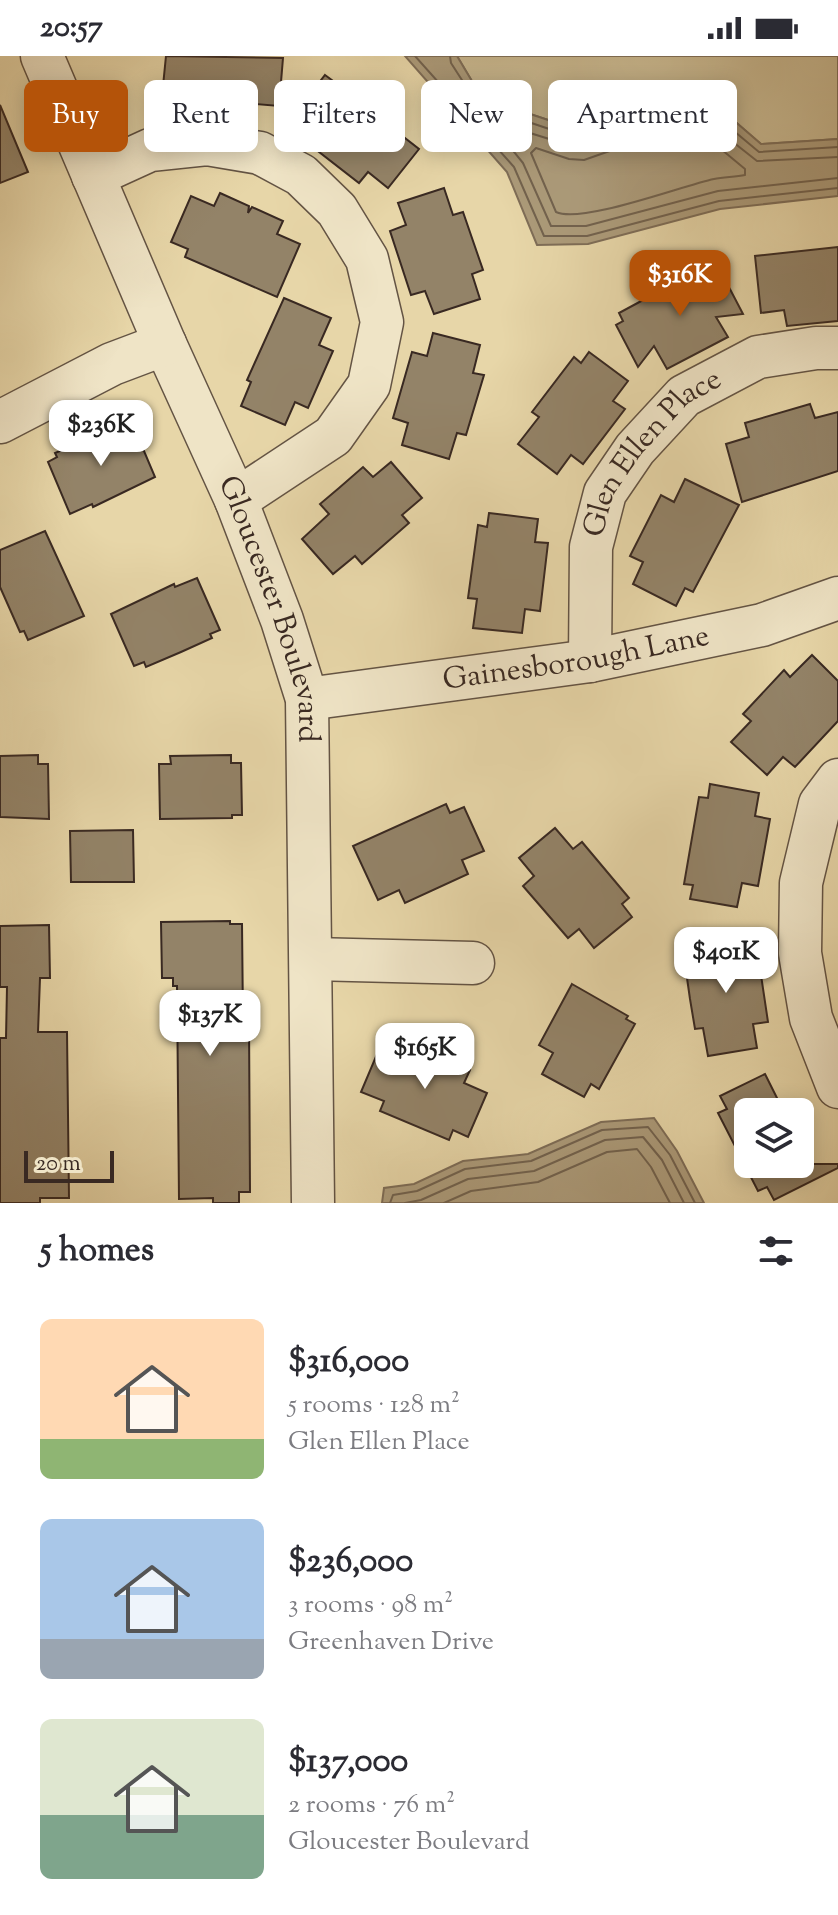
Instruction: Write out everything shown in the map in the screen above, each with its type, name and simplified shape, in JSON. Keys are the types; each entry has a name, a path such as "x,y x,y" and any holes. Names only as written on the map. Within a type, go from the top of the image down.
{"street":[{"name":"Gloucester Boulevard","path":"42,56 165,344 236,500 282,620 307,699 313,1203"},
{"path":"93,176 150,150 207,144 260,153 301,175 337,210 367,259 382,322 369,385 333,436 236,500"},
{"path":"0,422 112,364 165,344"},
{"name":"Glen Ellen Place","path":"590,661 591,547 605,493 635,449 684,396 758,357 816,348 838,348"},
{"name":"Gainesborough Lane","path":"307,699 590,661 762,625 838,598"},
{"path":"838,780 820,804 801,883 800,953 811,1018 838,1087"},
{"path":"312,959 473,963"}],"shaded area":[{"path":"457,56 838,56 838,139 761,144 737,123 737,80 548,80 548,120 532,115 532,80 471,80"}],"water":[{"path":"405,56 457,56 471,80 426,80"},
{"path":"532,115 548,120 548,152 737,152 737,123 761,144 838,139 838,196 720,209 588,244 537,245 507,172 489,152 532,152"},
{"path":"654,1118 677,1151 704,1203 382,1203 384,1188 414,1184 463,1161 528,1154 601,1122"}],"building":[{"path":"166,56 283,58 281,80 274,80 274,106 258,104 258,80 164,80"},
{"path":"0,105 28,172 0,183"},
{"path":"405,138 419,149 388,188 368,172 359,183 319,152 405,152"},
{"path":"444,188 453,215 463,212 483,270 472,274 480,299 434,314 425,291 411,295 390,231 406,225 398,203"},
{"path":"220,193 249,206 248,213 252,207 283,221 277,234 300,244 277,297 185,257 188,249 171,242 191,196 214,206"},
{"path":"838,247 838,321 787,326 784,310 761,313 755,256"},
{"path":"708,265 712,274 720,270 743,314 716,317 728,337 667,369 654,346 638,367 616,325 623,321 619,313"},
{"path":"284,298 331,318 319,345 333,351 308,408 295,402 285,425 241,406 251,382 247,380"},
{"path":"433,333 480,345 473,373 484,375 466,435 457,433 449,459 402,445 408,423 393,418 412,352 427,356"},
{"path":"589,352 628,381 613,401 625,409 583,464 571,455 557,474 518,444 539,417 532,412 574,357 581,363"},
{"path":"810,404 815,418 838,412 838,471 742,502 726,444 749,437 745,423"},
{"path":"121,425 122,429 133,425 155,477 93,507 92,504 70,514 48,462 57,457 55,453"},
{"path":"391,462 422,498 402,515 409,523 362,564 355,556 333,574 302,539 329,514 320,504 363,467 373,477"},
{"path":"685,479 739,505 693,592 685,588 676,606 633,584 643,562 630,556 661,495 674,502"},
{"path":"489,513 538,519 535,542 548,543 540,611 525,609 522,633 473,628 477,599 468,598 478,525 487,527"},
{"path":"45,531 84,616 28,640 24,631 20,632 0,587 0,550"},
{"path":"197,578 220,630 210,634 212,638 146,667 144,662 134,666 111,614 174,584 175,587"},
{"path":"812,655 838,681 838,721 795,767 783,757 767,775 731,742 751,721 743,714 784,670 790,677"},
{"path":"38,755 38,764 48,764 49,819 0,817 0,756"},
{"path":"231,755 231,763 241,763 242,815 232,815 232,818 160,819 159,764 171,764 170,756"},
{"path":"710,784 759,793 755,816 770,819 758,886 742,883 737,907 690,899 693,885 684,884 699,797 708,798"},
{"path":"446,804 450,813 464,807 484,851 462,860 468,874 405,903 399,890 378,900 353,846"},
{"path":"555,828 573,849 582,842 629,898 622,904 632,917 594,948 579,929 568,938 523,886 534,876 519,858"},
{"path":"133,830 134,882 71,882 70,831"},
{"path":"230,921 230,924 242,924 243,1020 249,1020 250,1192 239,1192 239,1203 213,1203 213,1198 179,1199 177,986 173,986 173,978 162,978 161,922"},
{"path":"49,925 50,978 40,978 38,1032 67,1032 69,1198 40,1198 40,1203 0,1203 0,1038 6,1038 7,987 0,987 0,926"},
{"path":"738,934 742,957 758,955 768,1022 753,1024 757,1048 708,1056 703,1028 695,1029 690,999 686,971 696,969 691,941"},
{"path":"572,984 628,1016 626,1019 635,1024 599,1089 591,1084 584,1097 542,1074 553,1053 539,1045"},
{"path":"406,1043 470,1070 464,1083 487,1093 468,1137 453,1130 449,1140 380,1111 384,1101 361,1092 380,1047 401,1056"},
{"path":"765,1074 777,1098 734,1098 734,1144 718,1113 727,1109 720,1096"},
{"path":"814,1164 838,1164 838,1168 774,1200 767,1187 758,1191 751,1178 814,1178"}]}
